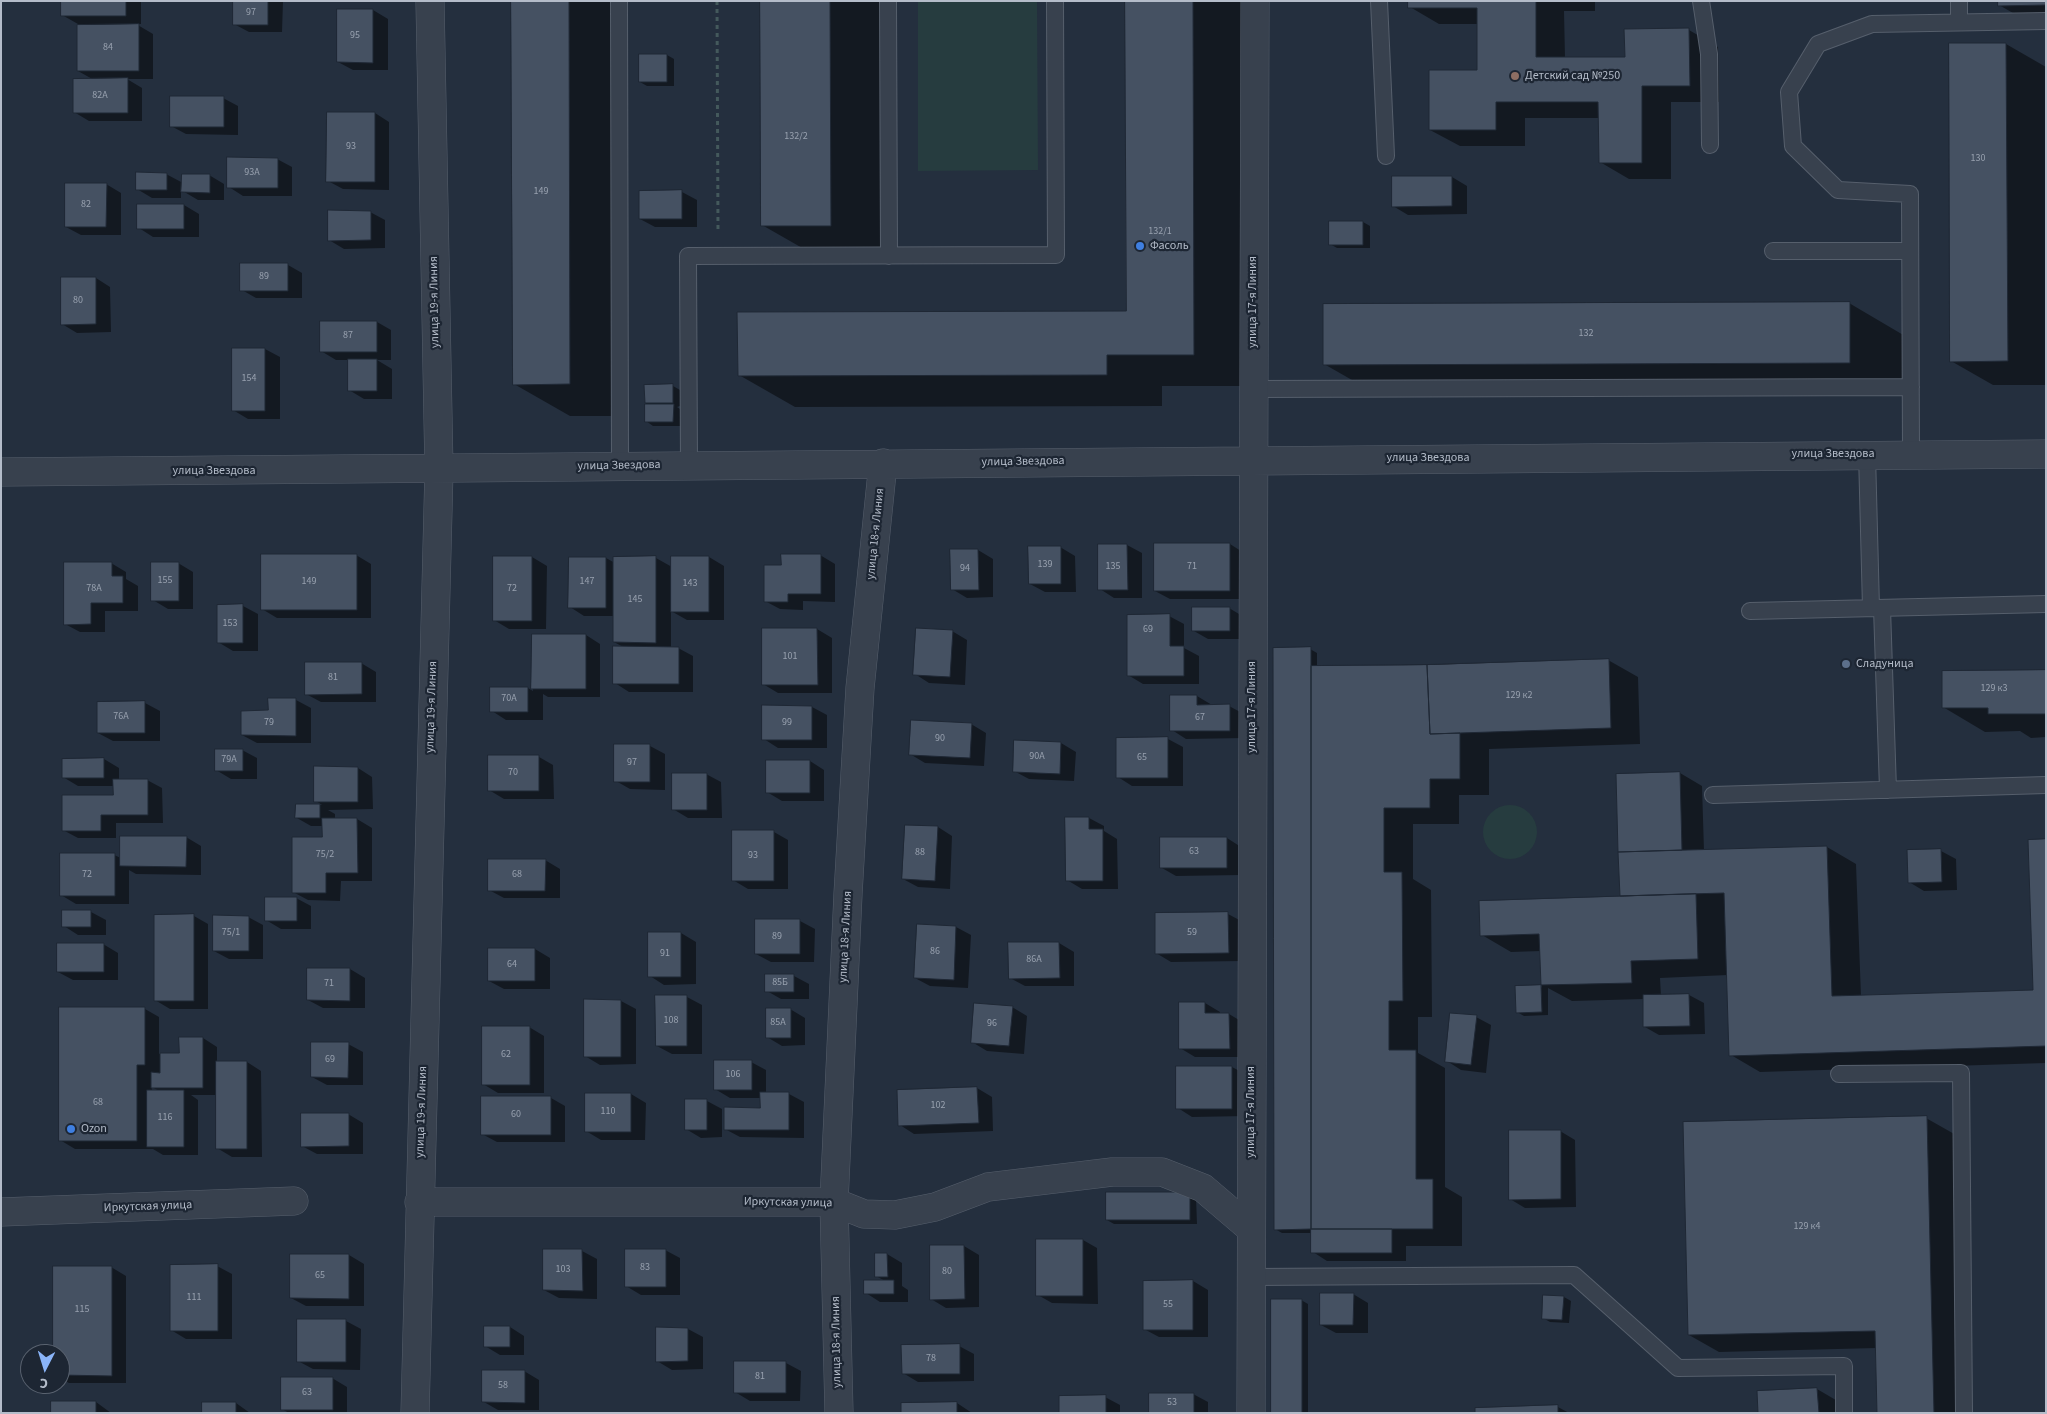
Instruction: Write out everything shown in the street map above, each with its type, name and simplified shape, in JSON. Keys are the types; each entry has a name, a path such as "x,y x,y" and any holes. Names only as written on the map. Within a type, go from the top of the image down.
{"street":[{"name":"улица 19-я Линия","path":"415,1413 439,470 430,1"},
{"name":"улица 17-я Линия","path":"1251,1413 1255,1"},
{"name":"улица Звездова","path":"1,472 439,470 689,465 1253,459 2046,454"},
{"name":"улица 18-я Линия","path":"839,1413 834,1202 848,894 860,688 884,463"},
{"name":"Иркутская улица","path":"419,1202 834,1202 864,1214 895,1215 935,1207 988,1186 1112,1172 1162,1172 1203,1188 1251,1229"},
{"name":"Иркутская улица","path":"1,1212 294,1201"}],"lane":[{"path":"618,1 620,466"},
{"path":"888,1 889,256"},
{"path":"689,465 688,256 1056,255 1055,1"},
{"path":"1379,1 1386,156"},
{"path":"1701,1 1709,54 1710,145"},
{"path":"1959,1 1959,21"},
{"path":"1911,454 1910,194 1838,190 1793,146 1789,92 1818,44 1872,24 2046,21"},
{"path":"1774,251 1910,250"},
{"path":"1253,389 1911,387"},
{"path":"1867,454 1888,790"},
{"path":"1750,611 2046,604"},
{"path":"1713,795 2046,785"},
{"path":"1839,1074 1961,1073 1964,1413"},
{"path":"1251,1277 1574,1275 1678,1368 1844,1366 1844,1413"}],"path":[{"path":"717,1 718,256"}],"green space":[{"path":"918,1 1037,1 1038,170 918,171"},
{"path":"1505,805 1515,805 1525,809 1533,817 1537,832 1533,847 1525,855 1515,859 1505,859 1495,855 1487,847 1483,837 1483,827 1487,817 1495,809"}],"building":[{"path":"61,1 126,1 126,16 61,16"},
{"path":"233,1 268,1 268,25 233,25"},
{"path":"511,1 569,1 570,384 513,385"},
{"path":"760,1 830,1 831,226 761,226"},
{"path":"1125,1 1193,1 1194,355 1107,355 1107,375 738,376 737,312 1126,311"},
{"path":"1408,1 1536,1 1536,57 1625,57 1624,29 1689,28 1690,86 1642,86 1642,163 1599,163 1598,102 1496,102 1496,130 1429,130 1429,70 1477,70 1477,8 1408,8"},
{"path":"1998,1 2046,1 2046,5 1998,6"},
{"path":"337,9 373,9 373,63 337,62"},
{"path":"139,24 139,71 77,71 77,25"},
{"path":"1949,43 2006,43 2008,361 1950,362"},
{"path":"639,54 667,54 667,82 639,82"},
{"path":"128,78 128,113 73,113 73,79"},
{"path":"170,96 224,96 224,127 170,127"},
{"path":"327,112 375,112 375,182 326,182"},
{"path":"227,157 278,158 278,188 227,188"},
{"path":"136,172 167,173 167,190 136,190"},
{"path":"182,174 210,174 210,193 181,192"},
{"path":"1392,176 1452,176 1452,206 1392,207"},
{"path":"65,183 107,183 106,227 65,227"},
{"path":"682,190 682,219 639,219 639,191"},
{"path":"137,204 184,204 184,229 137,229"},
{"path":"328,210 371,211 371,240 328,241"},
{"path":"1329,221 1363,221 1363,245 1329,245"},
{"path":"240,263 288,263 288,291 240,291"},
{"path":"61,277 96,277 96,324 61,325"},
{"path":"1850,302 1850,363 1323,365 1323,304"},
{"path":"320,321 377,321 377,352 320,352"},
{"path":"232,348 265,348 265,411 232,411"},
{"path":"348,359 377,359 377,391 348,391"},
{"path":"673,384 673,403 645,403 644,385"},
{"path":"645,404 674,404 673,422 645,422"},
{"path":"1154,543 1230,543 1230,591 1154,591"},
{"path":"1098,544 1127,544 1128,590 1098,590"},
{"path":"1028,546 1061,546 1061,584 1029,584"},
{"path":"950,549 978,549 979,590 951,590"},
{"path":"261,554 357,554 357,610 261,610"},
{"path":"781,554 821,554 821,594 788,594 788,602 764,602 764,565 781,565"},
{"path":"493,556 532,556 532,621 493,621"},
{"path":"656,556 656,643 613,642 613,557"},
{"path":"671,556 709,556 709,612 671,612"},
{"path":"569,557 606,557 606,608 568,608"},
{"path":"64,562 112,562 112,576 123,576 123,603 91,603 91,624 64,625"},
{"path":"151,562 179,562 179,601 151,601"},
{"path":"243,604 243,643 217,643 217,605"},
{"path":"1192,607 1230,607 1230,631 1192,631"},
{"path":"1170,614 1170,646 1184,646 1184,676 1127,676 1127,615"},
{"path":"762,628 817,628 818,685 762,685"},
{"path":"916,628 953,630 950,677 913,675"},
{"path":"532,634 586,634 586,689 531,689"},
{"path":"613,646 679,647 679,684 613,684"},
{"path":"1311,647 1311,1229 1274,1230 1273,648"},
{"path":"1609,659 1611,728 1430,734 1427,665"},
{"path":"305,662 362,662 362,694 305,695"},
{"path":"1427,665 1430,734 1460,733 1460,779 1430,779 1430,808 1384,808 1384,872 1402,872 1403,1001 1389,1001 1389,1050 1416,1050 1416,1179 1433,1179 1433,1229 1311,1229 1311,666"},
{"path":"2046,670 2046,714 1988,714 1988,708 1942,708 1942,671"},
{"path":"490,687 528,687 528,712 490,712"},
{"path":"1170,695 1197,695 1197,705 1230,704 1230,731 1170,731"},
{"path":"268,698 296,698 296,736 241,735 241,711 268,710"},
{"path":"145,701 145,733 97,733 97,702"},
{"path":"762,705 812,706 812,740 762,740"},
{"path":"911,720 972,723 970,758 909,755"},
{"path":"1168,737 1168,778 1116,778 1116,738"},
{"path":"1014,740 1061,742 1060,774 1013,772"},
{"path":"614,744 650,744 650,782 614,782"},
{"path":"215,749 243,749 243,771 215,771"},
{"path":"488,755 539,755 539,791 488,791"},
{"path":"104,758 104,778 62,778 62,759"},
{"path":"766,760 810,760 810,793 766,793"},
{"path":"314,766 358,767 358,802 314,802"},
{"path":"1680,772 1682,850 1618,852 1616,774"},
{"path":"672,773 707,773 707,810 672,810"},
{"path":"113,779 148,779 148,815 101,815 101,831 62,831 62,795 113,795"},
{"path":"296,804 320,804 320,818 295,818"},
{"path":"1065,817 1089,817 1089,829 1103,829 1103,881 1066,881"},
{"path":"322,818 357,818 358,873 326,873 326,893 292,893 292,837 322,837"},
{"path":"905,825 938,826 935,881 902,879"},
{"path":"732,830 774,830 774,881 732,881"},
{"path":"120,836 187,836 186,867 120,866"},
{"path":"1160,837 1227,837 1227,868 1160,868"},
{"path":"2046,839 2046,1046 1729,1056 1724,893 1620,896 1618,852 1827,846 1832,996 2033,990 2028,840"},
{"path":"1941,849 1942,882 1908,883 1907,850"},
{"path":"60,853 115,853 115,896 60,896"},
{"path":"488,859 546,859 545,891 488,891"},
{"path":"1696,894 1698,959 1631,961 1632,983 1541,985 1539,934 1480,936 1479,901"},
{"path":"265,897 297,897 297,921 265,921"},
{"path":"62,910 91,910 91,927 62,927"},
{"path":"1228,912 1229,953 1155,954 1155,913"},
{"path":"194,914 194,1001 154,1001 154,915"},
{"path":"213,915 249,916 249,951 213,951"},
{"path":"755,919 800,919 800,954 755,954"},
{"path":"917,924 956,926 954,980 914,978"},
{"path":"648,932 681,932 681,977 648,977"},
{"path":"1008,942 1059,942 1060,978 1009,979"},
{"path":"57,943 104,943 104,972 57,972"},
{"path":"488,948 535,948 535,981 488,981"},
{"path":"307,968 350,968 350,1001 307,1000"},
{"path":"765,974 794,974 794,992 765,992"},
{"path":"1541,985 1542,1012 1516,1013 1515,986"},
{"path":"1689,994 1690,1026 1643,1027 1643,995"},
{"path":"655,995 687,995 687,1046 656,1046"},
{"path":"584,999 621,1000 621,1057 584,1057"},
{"path":"1179,1002 1205,1002 1205,1013 1229,1013 1230,1049 1179,1049"},
{"path":"974,1003 1013,1006 1009,1046 971,1043"},
{"path":"59,1007 145,1007 145,1065 137,1065 137,1141 59,1141"},
{"path":"766,1008 791,1008 791,1038 766,1038"},
{"path":"1450,1013 1477,1015 1471,1065 1445,1062"},
{"path":"482,1026 530,1026 530,1085 482,1085"},
{"path":"179,1037 203,1037 203,1088 151,1088 151,1072 160,1073 160,1053 179,1053"},
{"path":"311,1042 349,1042 348,1078 311,1077"},
{"path":"714,1060 752,1060 752,1090 714,1090"},
{"path":"216,1061 247,1061 247,1149 216,1149"},
{"path":"1176,1066 1232,1066 1232,1109 1176,1109"},
{"path":"977,1087 979,1123 898,1126 897,1090"},
{"path":"147,1090 184,1090 184,1147 147,1147"},
{"path":"760,1092 789,1092 789,1130 724,1130 724,1107 760,1108"},
{"path":"585,1093 631,1093 631,1132 585,1132"},
{"path":"481,1096 551,1096 551,1135 481,1135"},
{"path":"685,1099 707,1099 707,1130 685,1130"},
{"path":"301,1113 349,1113 349,1146 301,1147"},
{"path":"1927,1116 1934,1413 1877,1413 1875,1331 1688,1335 1683,1122"},
{"path":"1509,1130 1561,1130 1561,1199 1509,1200"},
{"path":"1106,1192 1190,1192 1190,1220 1106,1220"},
{"path":"1311,1229 1392,1229 1392,1253 1311,1253"},
{"path":"1036,1239 1083,1239 1083,1296 1036,1296"},
{"path":"930,1245 964,1245 965,1299 930,1300"},
{"path":"543,1249 582,1249 583,1291 543,1290"},
{"path":"625,1249 666,1249 666,1287 625,1287"},
{"path":"875,1253 887,1253 888,1277 875,1277"},
{"path":"290,1254 349,1254 349,1299 290,1298"},
{"path":"218,1264 218,1331 170,1331 170,1265"},
{"path":"53,1266 112,1266 112,1376 70,1375 70,1344 53,1344"},
{"path":"864,1280 894,1280 894,1294 864,1294"},
{"path":"1193,1280 1193,1330 1143,1330 1143,1281"},
{"path":"1320,1293 1354,1293 1353,1325 1320,1325"},
{"path":"1543,1295 1564,1296 1562,1320 1542,1319"},
{"path":"1271,1299 1302,1299 1302,1413 1271,1413"},
{"path":"297,1319 346,1319 346,1362 297,1362"},
{"path":"484,1326 510,1326 510,1347 484,1347"},
{"path":"656,1327 688,1328 688,1361 656,1362"},
{"path":"960,1344 960,1374 902,1374 901,1345"},
{"path":"734,1361 786,1361 786,1393 734,1393"},
{"path":"482,1370 525,1370 525,1403 482,1402"},
{"path":"281,1377 333,1377 333,1410 281,1410"},
{"path":"1817,1388 1819,1413 1758,1413 1757,1391"},
{"path":"1149,1393 1194,1393 1194,1413 1149,1413"},
{"path":"1106,1395 1106,1413 1059,1413 1059,1396"},
{"path":"51,1401 96,1401 96,1413 51,1413"},
{"path":"202,1402 236,1402 236,1413 202,1413"},
{"path":"957,1402 957,1413 901,1413 901,1403"},
{"path":"1558,1405 1558,1413 1475,1413 1475,1408"}],"place":[{"name":"Детский сад №250","path":"1515,76"},
{"name":"Фасоль","path":"1140,246"},
{"name":"Сладуница","path":"1846,664"},
{"name":"Ozon","path":"71,1129"}]}
